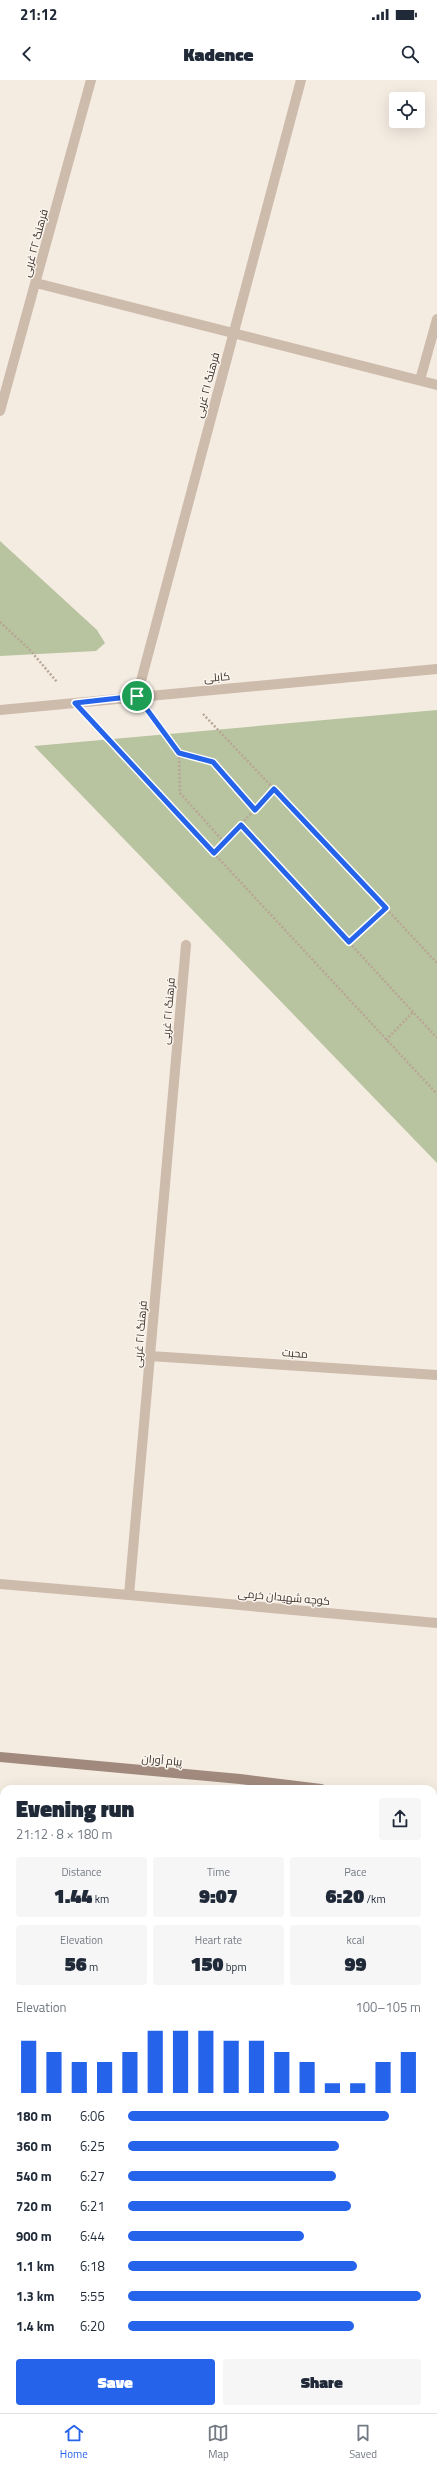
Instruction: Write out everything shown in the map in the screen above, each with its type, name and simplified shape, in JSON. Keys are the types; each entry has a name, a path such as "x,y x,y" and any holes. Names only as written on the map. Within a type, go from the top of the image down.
{"main road":[{"name":"پیام آوران","path":"0,1757 240,1779 289,1785"}],"street":[{"name":"فرهنگ ۲۲ غربی","path":"0,412 91,80"},
{"name":"فرهنگ ۲۱ غربی","path":"137,696 301,80"},
{"path":"36,283 437,385"},
{"path":"420,380 437,319"},
{"name":"کابلی","path":"0,710 437,669"},
{"name":"فرهنگ ۲۱ غربی","path":"129,1595 186,945"},
{"name":"محبت","path":"150,1356 437,1375"},
{"path":"0,1584 129,1595"},
{"name":"کوچه شهیدان خرمی","path":"129,1595 437,1623"}],"path":[{"path":"0,622 30,650 75,703 437,1094"},
{"path":"185,692 220,733 437,963"},
{"path":"137,696 179,753 180,793 224,842"},
{"path":"179,753 213,762 255,810"},
{"path":"214,853 274,789"},
{"path":"241,825 437,1038"},
{"path":"349,942 386,908"},
{"path":"386,1040 414,1012"}],"green space":[{"path":"0,541 97,630 105,643 96,651 0,656"},
{"path":"437,710 437,1163 34,746"}],"route":[{"path":"137,696 179,753 213,762 255,810 274,789 386,908 349,942 241,825 214,853 75,703 137,696"}]}
